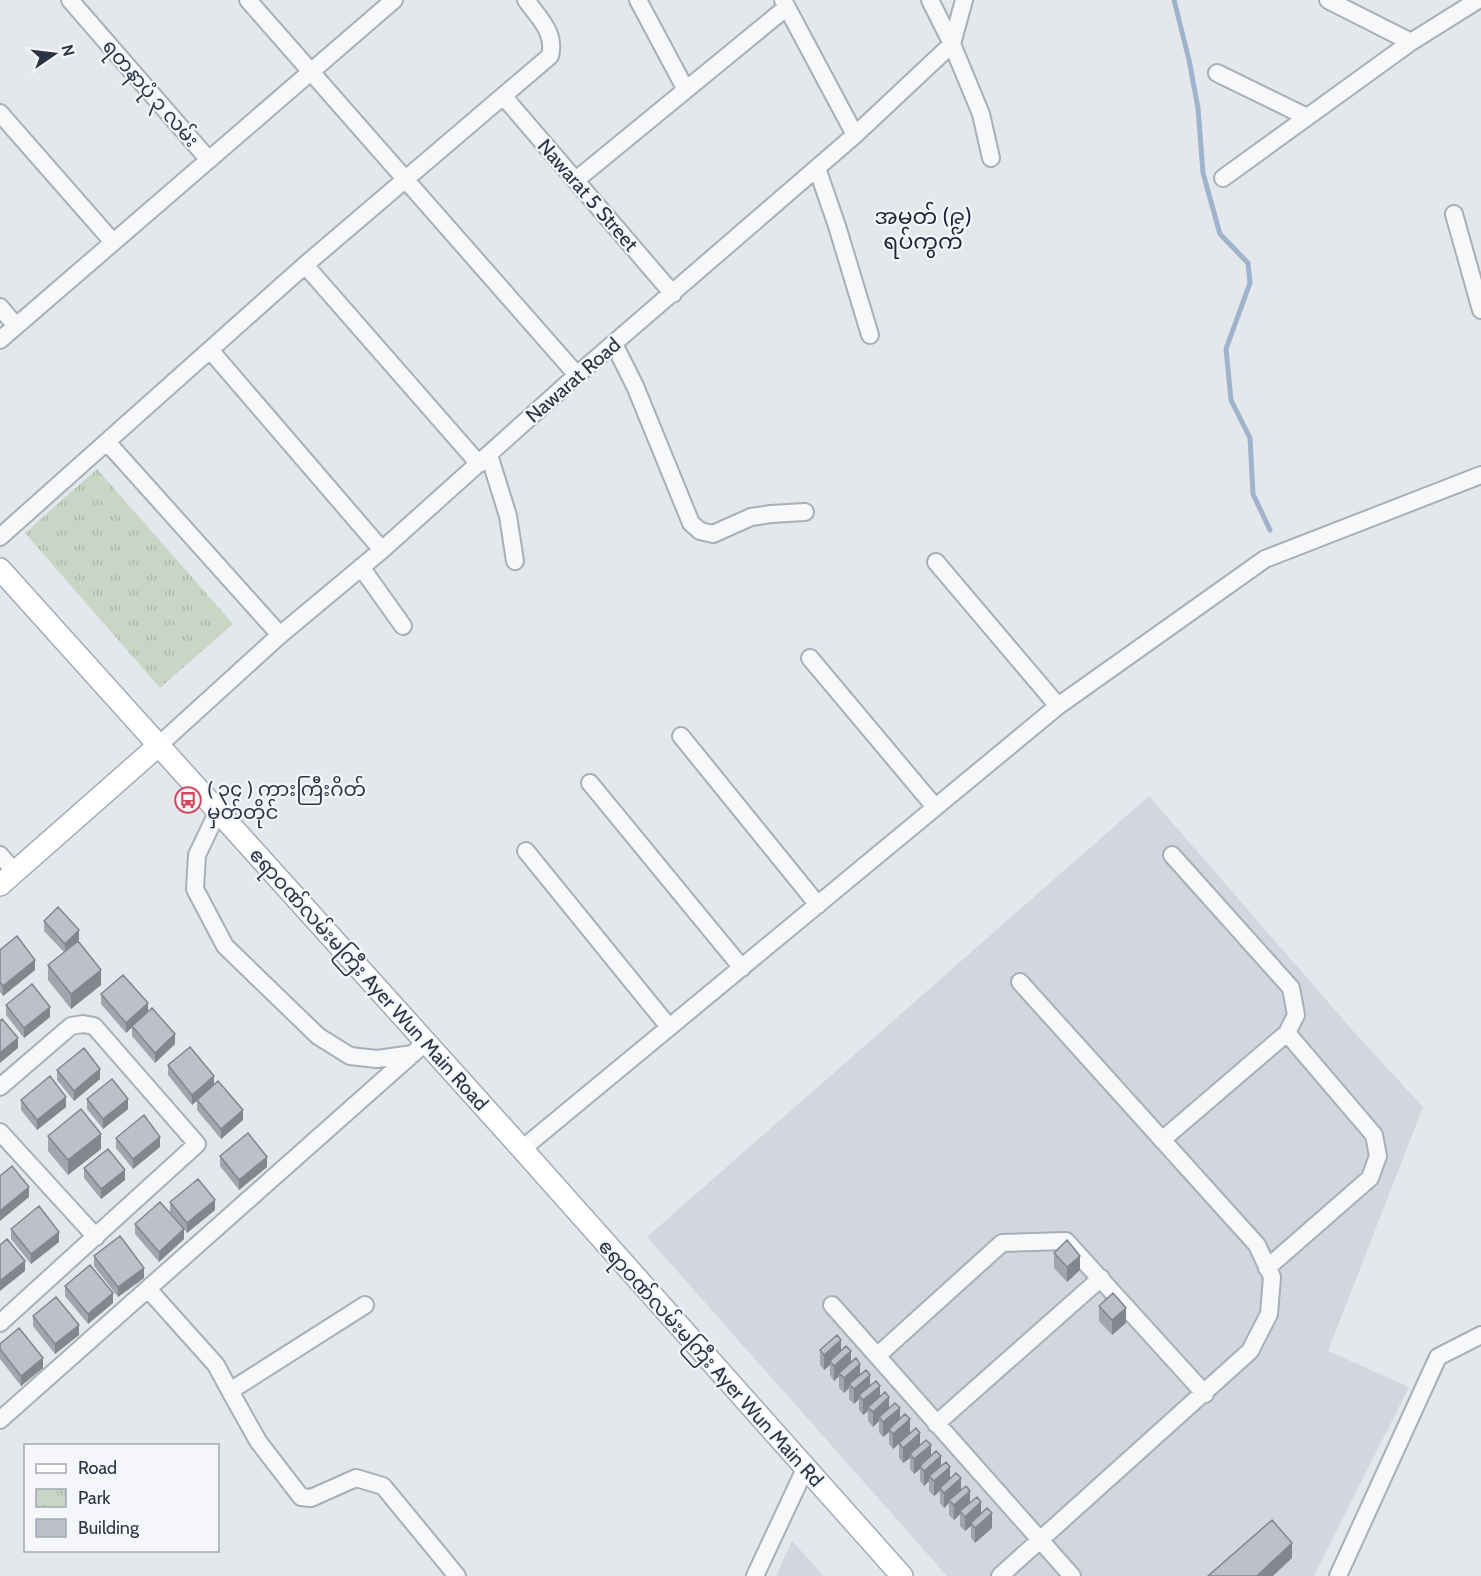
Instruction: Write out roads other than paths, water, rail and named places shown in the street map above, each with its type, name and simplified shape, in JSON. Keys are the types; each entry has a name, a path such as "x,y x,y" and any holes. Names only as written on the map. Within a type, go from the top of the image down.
{"main road":[{"name":"ဧရာဝဏ်လမ်းမကြီး Ayer Wun Main Road","path":"0,569 218,811 419,1048 522,1149"},
{"path":"7,879 159,745"},
{"name":"ဧရာဝဏ်လမ်းမကြီး Ayer Wun Main Rd","path":"522,1149 902,1576"}],"street":[{"name":"ရတနာပုံ ၃ လမ်း","path":"70,0 209,159"},
{"path":"248,0 577,375"},
{"path":"0,340 394,0"},
{"path":"0,537 305,265 550,56 551,35 526,0"},
{"path":"638,0 686,90"},
{"path":"930,0 952,44 981,114 991,158"},
{"path":"952,44 964,0"},
{"path":"1328,0 1411,42"},
{"path":"1223,178 1411,42 1478,0"},
{"path":"576,180 686,90 785,4 855,135"},
{"name":"Nawarat Road","path":"159,745 280,635 382,550 577,375 855,135 952,44"},
{"path":"1216,73 1307,117"},
{"name":"Nawarat 5 Street","path":"504,97 673,294"},
{"path":"0,113 114,242"},
{"path":"817,168 870,335"},
{"path":"1454,214 1481,310"},
{"path":"305,265 484,460 508,516 515,561"},
{"path":"0,307 16,326"},
{"path":"614,344 640,396 692,523 700,531 712,534 751,518 805,512"},
{"path":"210,350 382,550"},
{"path":"106,442 280,635"},
{"path":"522,1149 1058,706 1265,559 1481,475"},
{"path":"936,562 1058,706"},
{"path":"362,567 403,626"},
{"path":"810,658 935,807"},
{"path":"681,736 818,905"},
{"path":"590,783 742,968"},
{"path":"218,811 197,855 195,889 225,946 318,1036 350,1056 377,1059 419,1048"},
{"path":"526,851 669,1028"},
{"path":"0,855 7,879"},
{"path":"1162,1140 1287,1033 1296,1015 1290,988 1172,855"},
{"path":"1000,1576 1250,1351 1269,1314 1272,1277 1257,1245 1020,982"},
{"path":"0,1087 71,1026 83,1024 94,1026 197,1144 0,1323"},
{"path":"1267,1268 1370,1178 1378,1155 1374,1135 1287,1033"},
{"path":"0,1420 419,1048"},
{"path":"0,1132 96,1237"},
{"path":"877,1356 1002,1242 1066,1241 1204,1394"},
{"path":"936,1424 1101,1278"},
{"path":"147,1289 216,1365 258,1441 301,1497 311,1498 356,1478 383,1486 457,1576"},
{"path":"230,1391 365,1305"},
{"path":"832,1305 1072,1576"},
{"path":"1338,1576 1438,1357 1481,1335"},
{"path":"755,1576 805,1469"}],"waterway":[{"path":"1174,0 1198,108 1203,173 1220,234 1248,263 1250,283 1226,349 1231,400 1250,438 1253,494 1270,530"}],"place":[{"name":"( ၃၄ ) ကားကြီးဂိတ် မှတ်တိုင်","path":"188,800"}],"district":[{"name":"အမှတ် (၉) ရပ်ကွက်","path":"923,228"}]}
